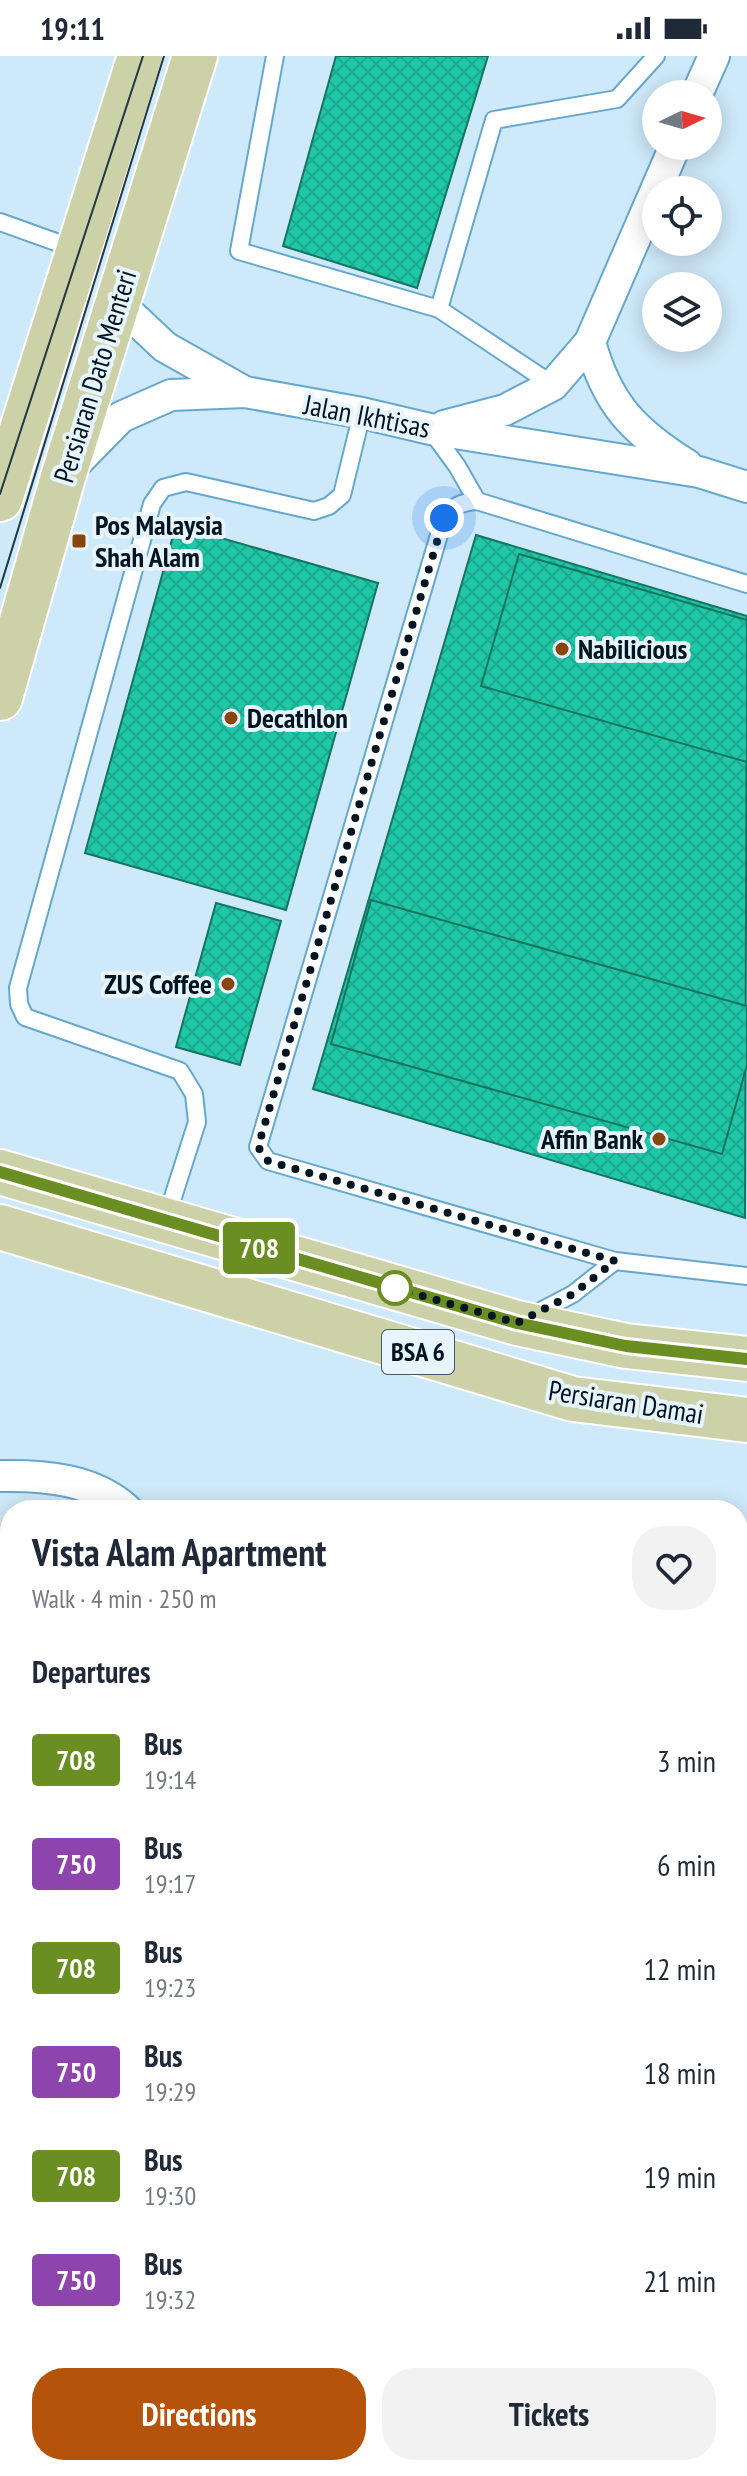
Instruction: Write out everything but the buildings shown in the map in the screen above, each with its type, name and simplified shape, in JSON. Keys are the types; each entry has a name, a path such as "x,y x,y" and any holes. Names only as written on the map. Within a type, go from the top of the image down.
{"main road":[{"name":"Persiaran Dato Menteri","path":"0,698 63,477 195,56"},
{"name":"Persiaran Dato Menteri","path":"0,499 78,250 128,75"},
{"name":"Persiaran Damai","path":"1,1171 517,1323 626,1346 747,1359"},
{"name":"Persiaran Damai","path":"0,1227 573,1399 747,1420"},
{"path":"0,1251 96,1254"}],"street":[{"path":"703,80 714,56"},
{"path":"430,429 505,410 553,385 590,342 669,160"},
{"path":"117,302 165,347 245,392"},
{"name":"Jalan Ikhtisas","path":"590,342 598,369 614,403 651,443 699,472"},
{"name":"Jalan Ikhtisas","path":"63,477 121,417 171,395 245,392 430,429 699,472 747,487"},
{"path":"0,1476 35,1475 80,1484 115,1500"}],"lane":[{"path":"275,56 239,251 439,309 553,385"},
{"path":"439,309 494,120 617,99 656,56"},
{"path":"0,222 78,250"},
{"path":"166,1220 197,1122 194,1094 180,1071 25,1017 19,1004 18,988 152,504 163,488 186,482 314,511 329,506 342,495 362,413"},
{"path":"430,429 477,501"},
{"path":"747,584 477,501 462,502 453,507 444,518 258,1147 268,1161 615,1261 747,1276"},
{"path":"517,1323 573,1294 615,1261"}],"tram line":[{"path":"0,494 143,56"},
{"path":"0,588 164,56"}],"bus line":[{"name":"708","path":"0,1172 517,1323 626,1346 747,1359"}],"place":[{"name":"Pos Malaysia Shah Alam","path":"79,541"},
{"name":"Nabilicious","path":"562,649"},
{"name":"Decathlon","path":"231,718"},
{"name":"ZUS Coffee","path":"228,984"},
{"name":"Affin Bank","path":"659,1139"}],"route":[{"path":"395,1288 517,1323 573,1294 615,1261 268,1161 258,1147 444,518"}]}
